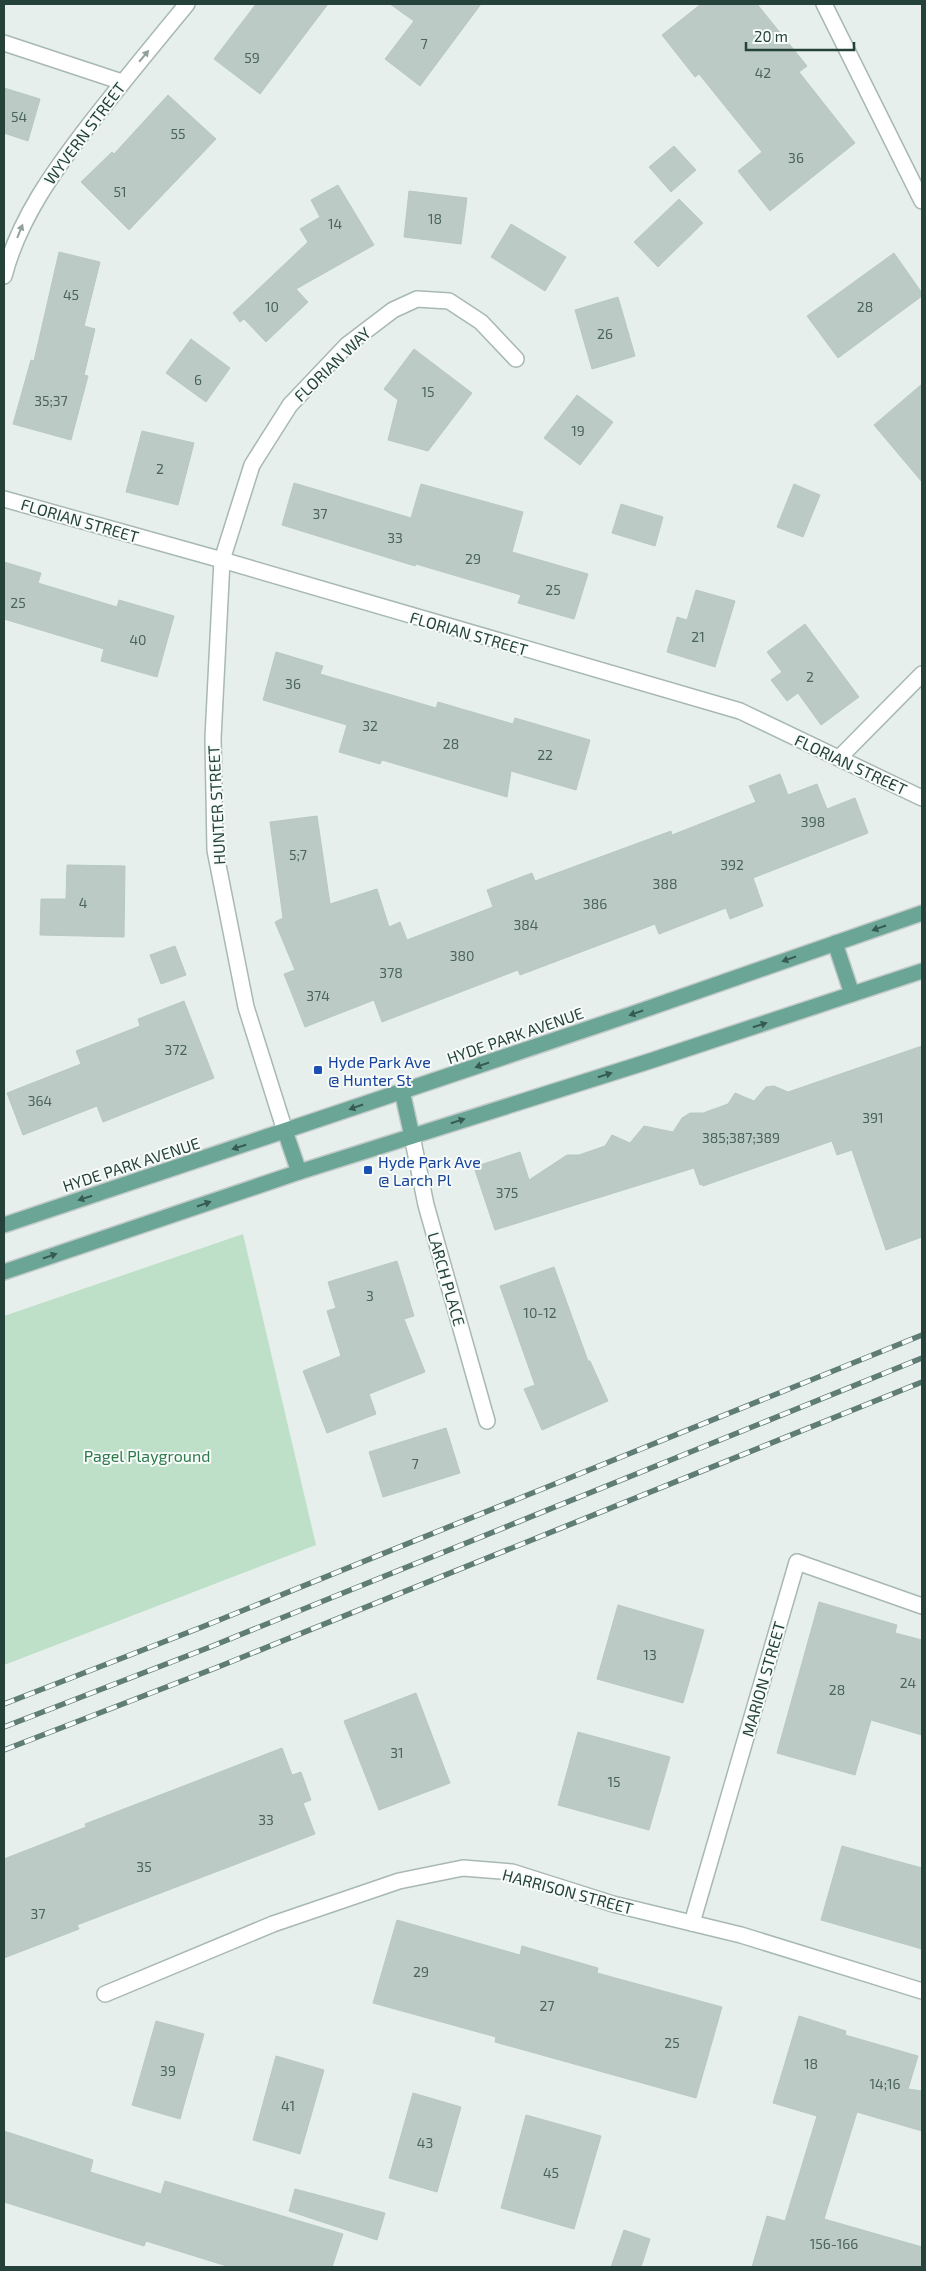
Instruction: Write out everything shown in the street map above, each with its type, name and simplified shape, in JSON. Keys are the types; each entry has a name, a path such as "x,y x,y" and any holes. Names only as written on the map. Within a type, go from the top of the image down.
{"main road":[{"name":"HYDE PARK AVENUE","path":"4,1225 402,1092 922,912"},
{"path":"835,943 852,994"},
{"path":"4,1272 299,1172 922,971"},
{"path":"402,1092 412,1136"},
{"path":"285,1131 299,1172"}],"street":[{"name":"WYVERN STREET","path":"4,276 27,214 58,166 122,82 187,4"},
{"path":"824,4 922,201"},
{"path":"4,43 122,82"},
{"name":"FLORIAN WAY","path":"222,560 252,465 290,406 348,345 393,310 417,299 449,301 481,322 516,359"},
{"name":"FLORIAN STREET","path":"4,499 222,560 740,711 922,798"},
{"name":"HUNTER STREET","path":"222,560 213,738 216,850 246,1007 285,1131"},
{"path":"839,758 922,674"},
{"name":"LARCH PLACE","path":"412,1136 426,1205 487,1421"},
{"name":"MARION STREET","path":"692,1923 797,1562 922,1606"},
{"name":"HARRISON STREET","path":"105,1994 273,1924 399,1881 463,1868 512,1872 613,1904 741,1935 922,1991"}],"green space":[{"name":"Pagel Playground","path":"243,1234 316,1545 4,1665 4,1316"}],"building":[{"path":"256,4 328,4 260,94 214,59"},
{"path":"390,4 481,4 420,86 385,59 414,21"},
{"path":"701,4 757,4 807,66 799,72 855,143 770,211 738,171 762,152 699,74 695,77 662,35"},
{"path":"4,88 40,99 28,141 4,133"},
{"path":"168,95 216,139 129,230 81,182 112,152 114,154"},
{"path":"674,146 696,170 671,192 649,167"},
{"path":"338,185 374,245 296,289 308,302 266,342 244,319 240,322 233,313 308,242 300,229 320,217 311,200"},
{"path":"409,191 467,198 461,244 404,237"},
{"path":"679,199 703,223 658,267 634,242"},
{"path":"511,224 566,257 545,291 491,257"},
{"path":"59,252 100,262 84,326 95,329 84,375 88,376 71,440 13,424 31,360 34,361"},
{"path":"894,253 922,293 922,296 838,358 807,316"},
{"path":"618,297 635,356 592,369 575,310"},
{"path":"191,339 230,368 206,402 166,373"},
{"path":"414,349 472,393 428,451 388,440 398,400 384,389"},
{"path":"922,384 922,482 874,425"},
{"path":"577,395 613,422 580,465 544,438"},
{"path":"142,431 194,443 178,505 126,492"},
{"path":"294,483 411,518 421,484 523,512 512,552 588,574 574,619 518,603 521,595 416,564 415,566 282,525"},
{"path":"794,484 820,495 803,537 777,527"},
{"path":"621,504 663,517 655,546 612,533"},
{"path":"4,562 41,573 38,583 117,607 119,600 174,616 157,677 101,661 104,649 4,619"},
{"path":"696,590 735,601 715,667 667,652 677,617 687,620"},
{"path":"805,624 859,697 821,725 798,693 787,701 771,680 782,672 767,652"},
{"path":"276,652 323,666 320,674 436,708 438,702 513,724 515,718 590,740 576,790 511,771 507,797 382,760 380,764 339,752 347,725 263,700"},
{"path":"780,774 788,795 817,784 827,809 855,798 868,833 753,878 763,906 730,919 726,908 659,934 655,924 520,975 518,970 382,1022 374,1000 305,1027 284,974 295,970 275,922 283,918 270,822 317,816 330,904 377,889 389,927 400,922 407,940 493,907 487,890 532,873 535,881 671,831 672,835 756,802 749,786"},
{"path":"67,865 125,866 124,937 40,935 41,899 66,899"},
{"path":"175,946 186,975 161,984 150,955"},
{"path":"184,1001 214,1078 103,1122 97,1106 23,1135 7,1093 81,1064 76,1051 140,1026 138,1019"},
{"path":"922,1046 922,1237 886,1250 852,1150 837,1155 832,1141 703,1186 702,1184 700,1185 694,1168 495,1230 474,1167 520,1152 529,1180 567,1155 579,1155 605,1146 612,1135 630,1143 644,1126 673,1132 682,1118 690,1113 703,1113 728,1104 735,1093 754,1101 766,1087 774,1086 788,1092"},
{"path":"397,1261 414,1316 404,1319 425,1372 369,1394 376,1414 327,1433 303,1371 341,1356 327,1311 336,1308 328,1282"},
{"path":"554,1267 588,1361 590,1361 608,1401 542,1430 524,1389 535,1385 500,1286"},
{"path":"446,1428 460,1473 383,1497 369,1452"},
{"path":"819,1602 897,1625 895,1633 922,1640 922,1735 871,1720 855,1775 777,1753"},
{"path":"618,1605 704,1630 683,1703 597,1679"},
{"path":"416,1693 450,1783 379,1810 344,1721"},
{"path":"578,1732 670,1757 649,1830 558,1805"},
{"path":"282,1748 292,1775 301,1772 311,1800 303,1803 315,1834 77,1925 79,1929 4,1958 4,1859 86,1827 85,1824"},
{"path":"842,1846 922,1868 922,1949 821,1920"},
{"path":"397,1920 520,1955 522,1946 598,1968 597,1973 722,2007 696,2098 495,2042 496,2037 373,2003"},
{"path":"799,2016 846,2031 845,2035 918,2056 908,2089 922,2091 922,2131 857,2112 824,2219 922,2247 922,2267 752,2267 767,2216 785,2221 817,2116 773,2103"},
{"path":"156,2021 204,2034 180,2119 132,2105"},
{"path":"276,2056 324,2070 300,2154 253,2140"},
{"path":"413,2093 461,2107 437,2192 389,2178"},
{"path":"526,2115 601,2136 574,2229 501,2208"},
{"path":"4,2131 93,2160 90,2172 161,2194 165,2181 343,2234 332,2267 230,2267 146,2241 144,2246 4,2202"},
{"path":"295,2189 385,2213 377,2240 289,2211"},
{"path":"624,2230 650,2239 641,2267 611,2267"}],"railway":[{"path":"4,1704 202,1627 922,1335"},
{"path":"4,1727 210,1647 922,1358"},
{"path":"4,1750 218,1667 922,1382"}],"place":[{"name":"Hyde Park Ave @ Hunter St","path":"318,1070"},
{"name":"Hyde Park Ave @ Larch Pl","path":"368,1170"}]}
